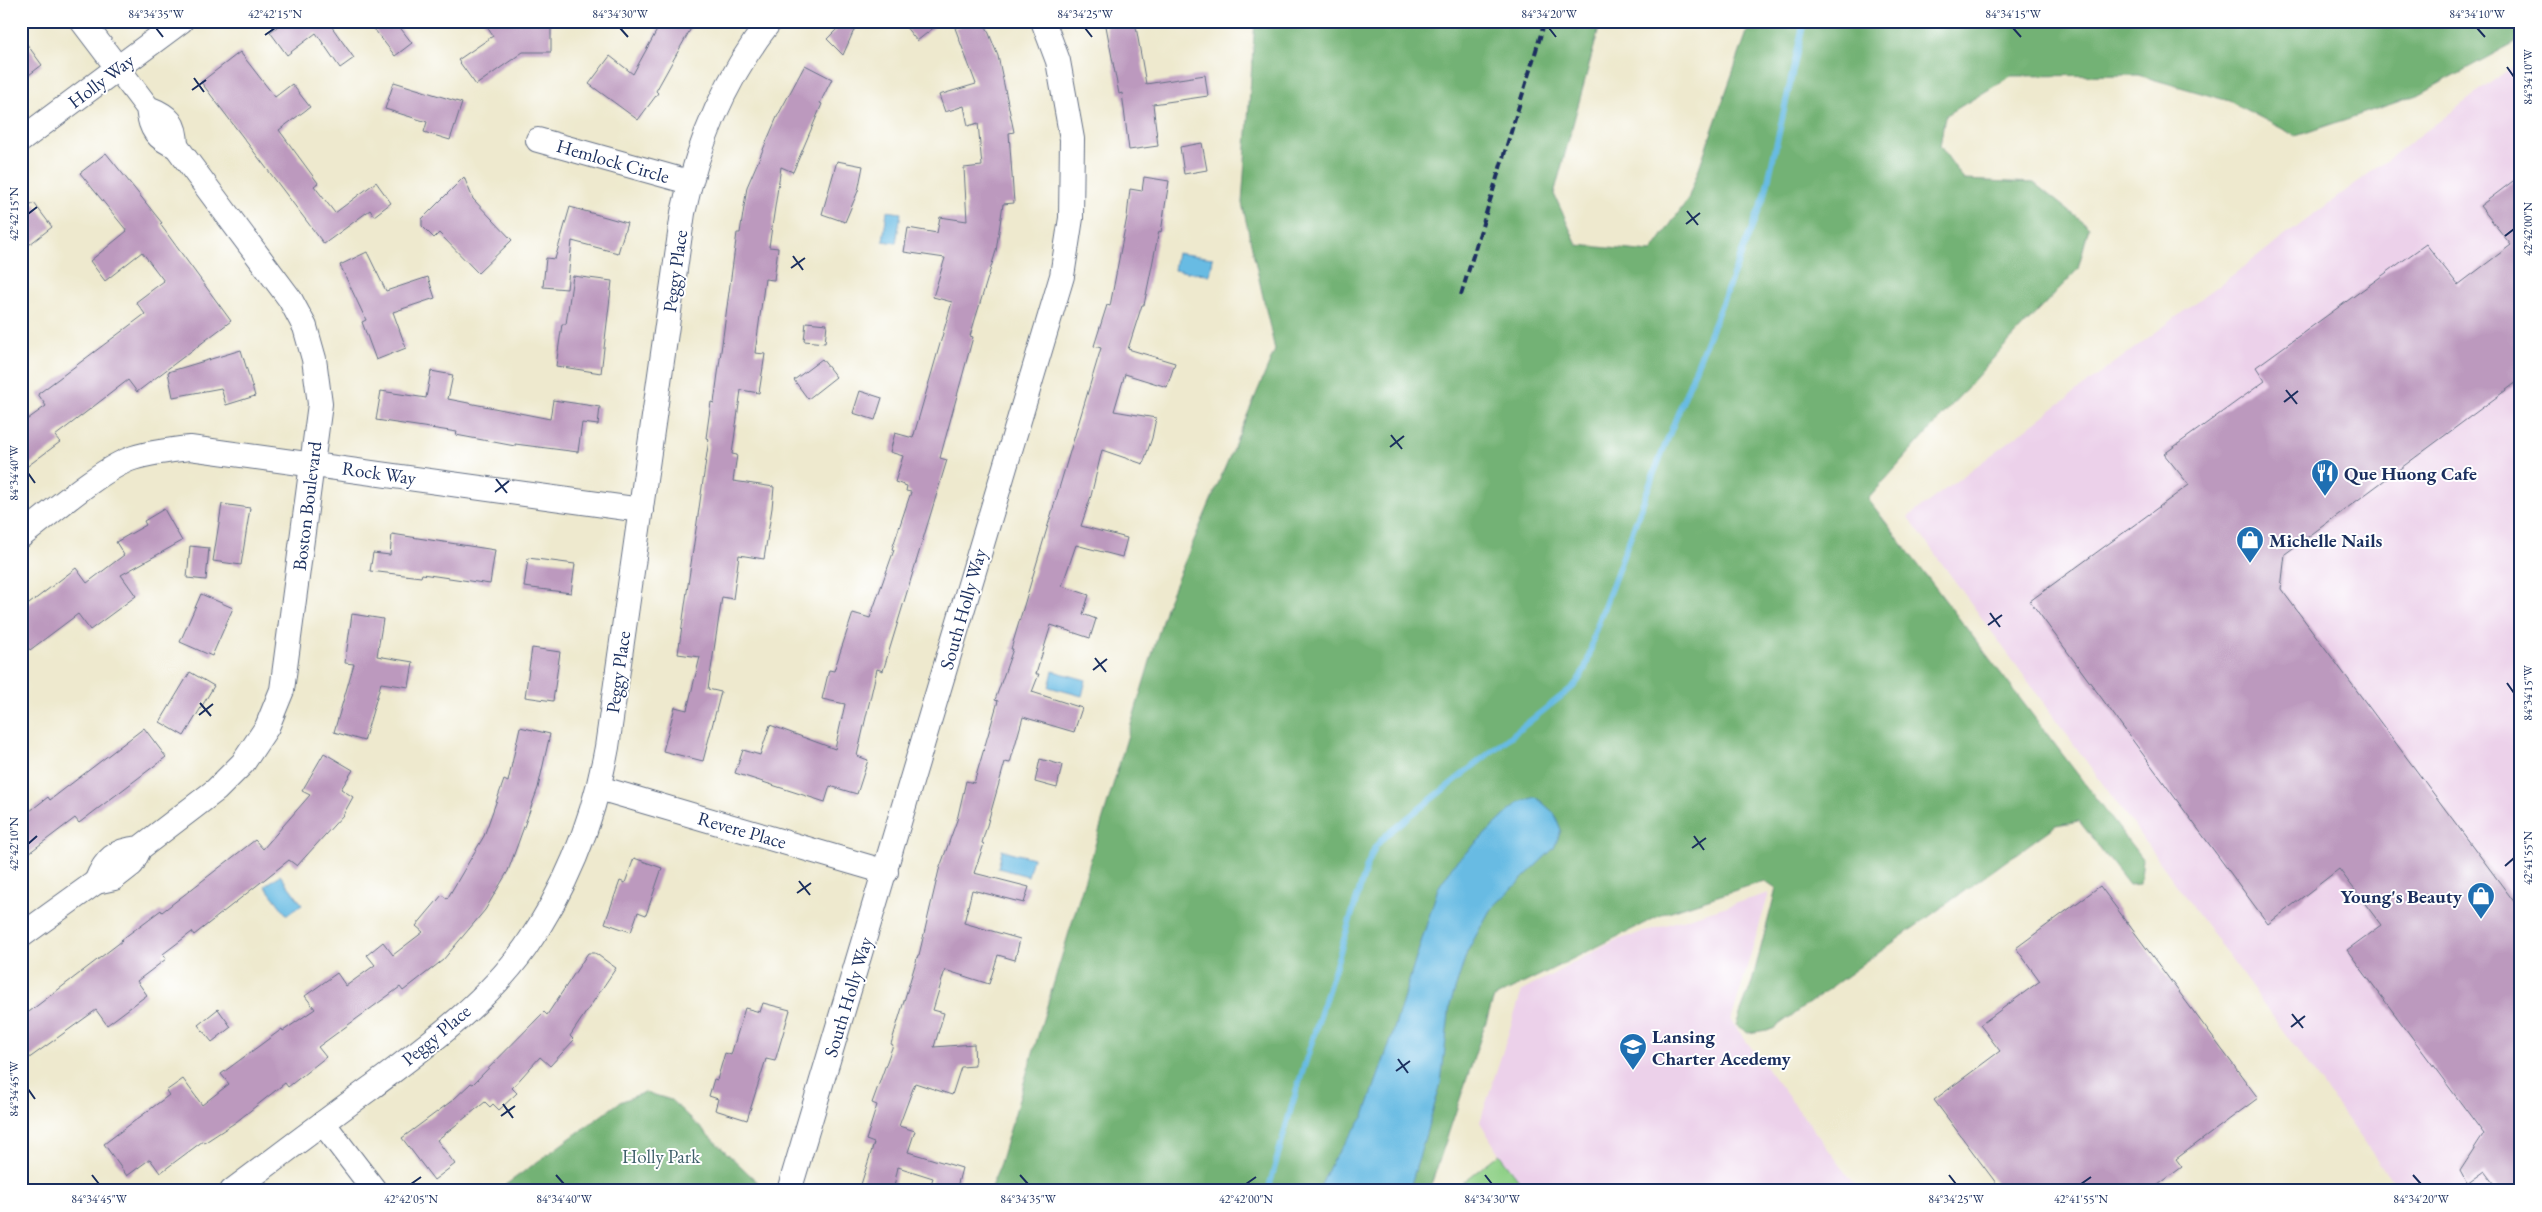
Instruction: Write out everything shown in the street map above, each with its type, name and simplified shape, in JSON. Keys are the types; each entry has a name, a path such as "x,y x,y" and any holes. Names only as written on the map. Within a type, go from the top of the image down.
{"street":[{"name":"Boston Boulevard","path":"21,936 96,882 102,865 122,849 140,848 216,790 244,763 266,727 282,690 320,404 314,359 305,328 290,299 270,269 176,146 162,141 150,125 148,108 82,21"},
{"name":"Holly Way","path":"21,140 181,21"},
{"name":"Peggy Place","path":"232,1191 435,1040 484,994 524,948 562,887 599,788 683,212 689,182 724,92 751,46 770,21"},
{"name":"South Holly Way","path":"790,1191 1062,276 1071,218 1072,140 1058,61 1043,21"},
{"name":"Hemlock Circle","path":"538,140 689,182"},
{"name":"Rock Way","path":"21,536 104,474 131,459 161,451 190,448 641,510"},
{"name":"Revere Place","path":"599,788 886,872"},
{"path":"323,1123 375,1191"}],"shaded area":[{"path":"2521,60 2521,1191 2400,1191 1908,517"},
{"name":"Lansing Charter Acedemy","path":"1769,893 1731,1021 1860,1191 1452,1191 1499,1154 1480,1122 1522,991 1614,941"}],"green space":[{"path":"1255,21 1601,21 1554,194 1577,245 1651,252 1688,199 1751,21 2521,21 2521,39 2418,95 2296,136 2229,101 2138,75 2011,76 1945,116 1940,146 1964,180 2034,183 2089,227 2078,269 1998,353 1868,499 2143,860 2140,884 2129,885 2079,821 2056,825 1773,1029 1748,1033 1736,1025 1752,982 1776,889 1764,881 1665,913 1494,998 1429,1191 989,1191 997,1173 1168,601 1275,350 1242,203"},
{"name":"Holly Park","path":"645,1092 671,1100 767,1191 497,1191 620,1102"},
{"path":"1499,1154 1523,1185 1516,1191 1452,1191"}],"water":[{"path":"887,211 901,213 896,243 883,241"},
{"path":"1177,253 1213,258 1210,275 1174,270"},
{"path":"1053,671 1086,680 1082,696 1049,687"},
{"path":"1536,797 1554,813 1561,830 1554,848 1490,910 1467,952 1450,1005 1441,1083 1409,1191 1318,1191 1333,1160 1364,1116 1389,1045 1438,888 1455,863 1519,802"},
{"path":"1002,850 1033,858 1028,876 998,868"},
{"path":"280,875 302,904 287,915 265,886"}],"building":[{"path":"285,21 332,21 329,23 354,58 340,68 316,33 287,55 270,32"},
{"path":"368,21 395,21 412,43 395,56"},
{"path":"483,21 551,21 551,52 523,52 476,85 458,60 493,36"},
{"path":"662,21 695,21 656,91 658,93 638,120 589,84 610,56 633,74"},
{"path":"845,21 858,21 843,55 827,39"},
{"path":"901,21 942,21 917,41"},
{"path":"974,21 984,21 998,56 1014,132 1009,133 1014,203 1003,204 996,251 970,336 973,337 940,458 947,460 883,671 877,669 857,756 868,760 857,794 830,786 825,802 735,773 743,750 760,755 770,725 835,749 845,704 822,699 829,670 834,671 853,613 870,618 894,550 892,549 911,492 906,491 907,486 895,482 903,456 890,452 895,433 913,438 952,302 933,297 945,258 904,252 908,228 937,233 940,217 967,221 964,168 982,166 978,123 968,126 964,106 945,112 939,95 976,84 955,28"},
{"path":"1105,21 1135,21 1146,84 1205,75 1208,96 1153,104 1158,146 1129,150 1122,93 1119,94"},
{"path":"21,36 42,65 21,81"},
{"path":"240,52 275,97 292,84 310,107 279,130 318,183 314,186 335,213 376,182 391,203 374,216 370,210 324,244 201,82"},
{"path":"805,65 832,79 820,103 822,104 793,172 781,167 769,247 778,248 774,280 765,279 755,353 765,354 759,393 741,390 732,454 737,455 733,481 774,487 772,508 764,559 739,555 733,599 722,597 708,689 721,692 703,761 663,751 675,707 687,710 700,657 678,654 709,439 706,438 711,402 714,403 737,233 740,233 747,187 777,117"},
{"path":"394,82 462,103 450,140 424,132 427,122 385,109"},
{"path":"1202,143 1207,170 1184,174 1180,147"},
{"path":"106,153 162,223 160,224 231,321 137,392 128,380 55,436 60,442 21,471 21,424 46,406 38,394 145,314 136,302 164,281 142,252 105,281 90,261 127,231 80,173"},
{"path":"837,161 863,166 858,191 845,222 822,214"},
{"path":"2521,175 2521,379 2285,554 2281,589 2521,911 2521,1191 2500,1191 2485,1171 2467,1184 2460,1171 2484,1134 2347,950 2381,925 2339,869 2268,924 2030,601 2189,485 2164,454 2265,381 2256,367 2426,244 2458,285 2511,245 2480,206"},
{"path":"464,177 473,199 512,240 478,273 439,233 434,238 422,226 422,219"},
{"path":"1144,177 1169,181 1161,232 1159,231 1144,305 1142,305 1128,349 1175,363 1167,387 1125,374 1114,411 1156,418 1152,438 1143,464 1102,450 1091,496 1081,526 1127,538 1122,557 1076,545 1062,586 1089,595 1083,614 1096,619 1090,638 1051,625 1036,674 1039,674 1032,692 1082,708 1074,732 1023,717 1010,763 1005,762 982,843 984,844 974,873 1029,887 1024,903 972,890 964,923 1020,939 1015,960 998,955 989,984 945,970 933,1010 944,1013 934,1047 974,1044 975,1066 961,1067 952,1095 915,1083 899,1126 915,1131 908,1152 962,1168 956,1191 942,1191 930,1187 933,1178 898,1167 893,1191 859,1191 874,1143 866,1140 877,1105 872,1103 893,1045 891,1044 919,955 939,870 957,820 966,781 974,783 998,701 995,700 1013,649 1011,649 1101,348 1094,346 1107,305 1110,306 1127,217 1130,189 1142,191"},
{"path":"34,203 52,227 21,251 21,212"},
{"path":"570,207 627,223 618,253 572,241 567,289 543,287 546,258 555,259"},
{"path":"367,252 386,291 428,277 435,298 393,312 406,348 376,360 362,322 366,320 340,265"},
{"path":"573,276 612,281 601,373 556,366 562,324 566,324"},
{"path":"806,322 827,324 825,343 804,341"},
{"path":"241,350 255,396 226,405 221,388 173,397 168,372"},
{"path":"822,359 836,377 808,399 794,380"},
{"path":"431,371 453,375 448,399 550,419 553,400 600,407 598,425 582,423 578,452 515,444 515,446 456,435 457,432 376,420 381,391 426,398"},
{"path":"860,391 882,398 875,420 853,413"},
{"path":"222,504 250,508 241,565 213,561"},
{"path":"164,509 182,541 121,575 136,596 90,630 78,614 30,650 21,638 21,610 76,568 87,583 124,555 116,542 146,525 144,521"},
{"path":"392,534 495,550 490,584 422,574 421,577 370,571 373,553 390,555"},
{"path":"190,546 209,548 206,580 187,578"},
{"path":"528,558 575,564 571,593 524,587"},
{"path":"201,594 233,608 212,656 180,642"},
{"path":"352,614 383,619 377,656 413,662 409,687 381,683 364,741 334,732 354,664 345,663"},
{"path":"532,648 560,652 553,701 525,697"},
{"path":"190,672 214,686 184,736 160,722"},
{"path":"520,727 550,734 538,788 508,871 485,910 443,960 403,991 400,987 318,1047 326,1057 288,1087 285,1083 236,1122 204,1143 203,1141 160,1173 150,1159 127,1176 104,1144 169,1095 166,1091 183,1079 202,1105 229,1084 221,1074 282,1029 283,1031 315,1009 305,996 337,973 346,986 375,965 367,955 383,942 393,955 423,932 416,926 442,895 447,899 484,836 504,780 508,782"},
{"path":"144,728 166,757 79,823 75,818 21,859 21,818 48,797 50,800"},
{"path":"324,753 353,770 341,789 353,797 343,815 297,866 289,860 194,935 192,932 163,954 166,959 137,981 147,995 107,1025 96,1010 21,1064 21,1018 121,940 161,910 162,912 255,840 263,849 310,795 302,791"},
{"path":"1040,759 1062,765 1057,788 1035,782"},
{"path":"634,858 662,868 646,915 638,912 631,932 605,923 620,881 625,883"},
{"path":"2100,886 2258,1098 2176,1159 2182,1167 2150,1191 2002,1191 1934,1100 2000,1051 1980,1025 2040,981 2016,948"},
{"path":"588,953 595,953 616,968 570,1036 574,1040 550,1066 540,1057 512,1088 517,1093 499,1110 493,1104 490,1107 485,1102 437,1140 455,1164 434,1180 402,1138 453,1100 471,1083 473,1084 544,1012 547,1015"},
{"path":"763,1003 790,1010 775,1061 766,1059 747,1120 715,1110 718,1099 709,1096 714,1079 717,1080 725,1053 731,1055 745,1008 760,1012"},
{"path":"218,1009 231,1027 212,1042 198,1025"}],"waterway":[{"path":"1268,1191 1292,1105 1367,866 1375,847 1386,835 1573,687 1585,669 1594,634 1654,473 1765,195 1804,21"}],"railway":[{"path":"1461,295 1545,21"}],"place":[{"name":"Que Huong Cafe","path":"2325,497"},
{"name":"Michelle Nails","path":"2250,564"},
{"name":"Young's Beauty","path":"2481,920"},
{"name":"Lansing Charter Acedemy","path":"1633,1071"}]}
